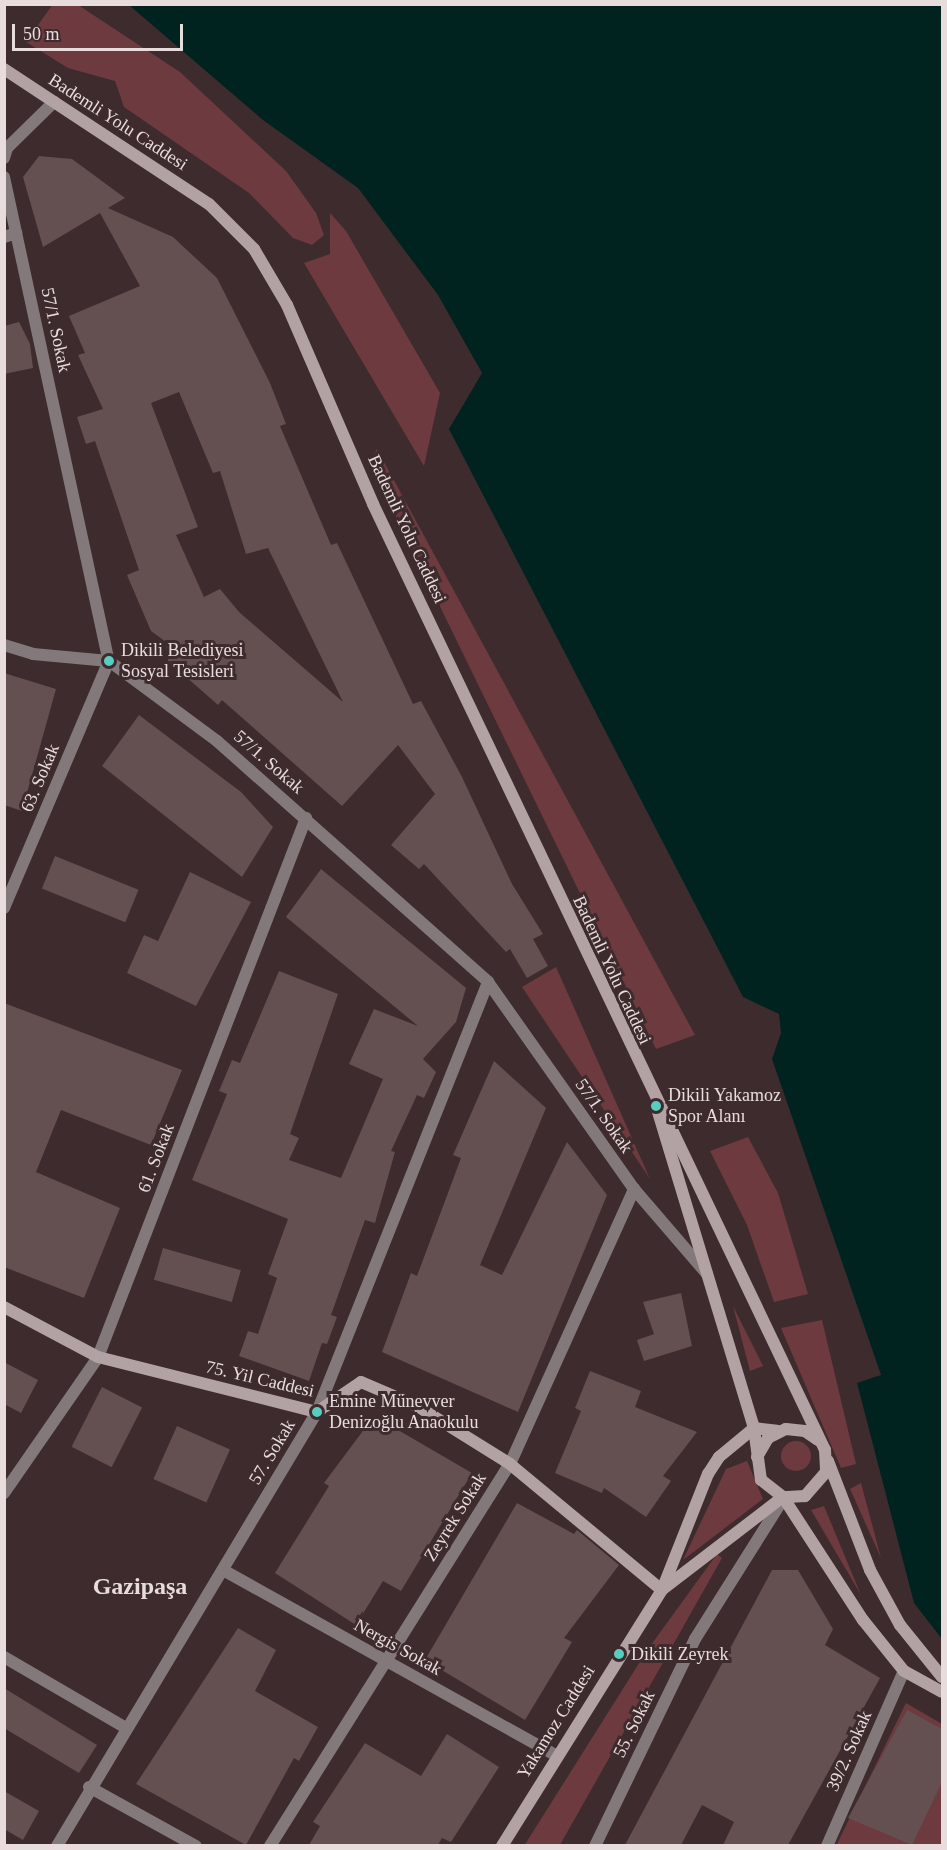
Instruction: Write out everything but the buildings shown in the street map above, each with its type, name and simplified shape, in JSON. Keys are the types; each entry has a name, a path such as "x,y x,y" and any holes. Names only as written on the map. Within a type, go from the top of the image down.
{"main road":[{"name":"Bademli Yolu Caddesi","path":"4,69 209,204 254,249 287,305 373,504 656,1106"},
{"path":"656,1106 712,1279 754,1428 761,1480 783,1497 864,1620 904,1671 942,1692"},
{"path":"656,1106 825,1450 870,1570 900,1625 942,1677"},
{"name":"75. Yil Caddesi","path":"4,1307 98,1358 316,1412 361,1382 417,1406 510,1464 662,1590"},
{"path":"662,1590 708,1474 719,1456 754,1428 805,1431 825,1450"},
{"path":"757,1458 777,1431"},
{"path":"662,1590 783,1497 805,1496 822,1482 825,1450"},
{"name":"Yakamoz Caddesi","path":"502,1845 555,1755 662,1590"}],"street":[{"path":"4,158 7,148 54,102"},
{"name":"57/1. Sokak","path":"4,177 10,235 109,661 217,741 488,982 634,1189 712,1279"},
{"path":"4,645 33,654 109,661"},
{"name":"63. Sokak","path":"4,908 109,661"},
{"name":"61. Sokak","path":"4,1493 98,1358 306,818"},
{"name":"57. Sokak","path":"57,1845 89,1787 223,1570 316,1412 488,982"},
{"name":"Zeyrek Sokak","path":"270,1845 510,1464 634,1189"},
{"name":"55. Sokak","path":"596,1845 695,1639 783,1497"},
{"name":"Nergis Sokak","path":"223,1570 555,1755"},
{"path":"4,1658 126,1728"},
{"name":"39/2. Sokak","path":"827,1845 904,1671"},
{"path":"89,1787 196,1845"}],"shaded area":[{"path":"53,4 78,5 180,72 286,171 316,213 324,235 312,245 293,238 249,193 124,107 115,81 68,68 26,42"},
{"path":"330,213 346,231 440,393 424,466 304,263 330,254"},
{"path":"377,449 695,1035 656,1049 369,461"},
{"path":"556,967 650,1179 522,987"},
{"path":"748,1137 778,1193 808,1294 774,1302 747,1225 710,1151"},
{"path":"733,1306 763,1366 750,1371"},
{"path":"822,1320 856,1464 841,1468 781,1328"},
{"path":"796,1441 802,1442 810,1450 810,1462 802,1470 796,1471 790,1470 782,1462 781,1456 782,1450 790,1442"},
{"path":"747,1461 763,1499 683,1560 726,1469"},
{"path":"861,1483 881,1558 850,1489"},
{"path":"824,1506 861,1595 811,1510"},
{"path":"717,1554 722,1558 560,1845 524,1846 648,1649"},
{"path":"906,1703 942,1724 942,1845 836,1846"}],"water":[{"path":"129,5 942,5 942,1639 914,1603 857,1383 881,1375 772,1059 781,1033 779,1014 743,997 449,429 482,373 438,295 358,188 263,120"}],"place":[{"name":"Dikili Belediyesi Sosyal Tesisleri","path":"109,661"},
{"name":"Dikili Yakamoz Spor Alanı","path":"656,1106"},
{"name":"Emine Münevver Denizoğlu Anaokulu","path":"317,1412"},
{"name":"Dikili Zeyrek","path":"619,1654"}],"district":[{"name":"Gazipaşa","path":"140,1587"}]}
